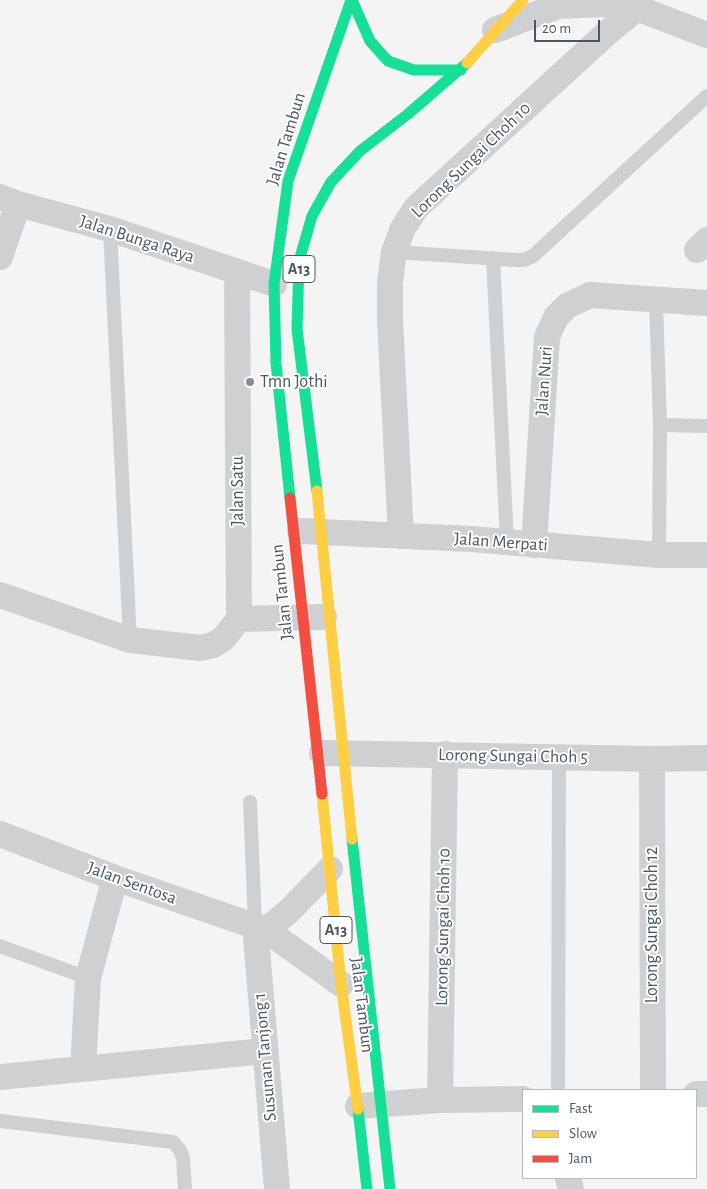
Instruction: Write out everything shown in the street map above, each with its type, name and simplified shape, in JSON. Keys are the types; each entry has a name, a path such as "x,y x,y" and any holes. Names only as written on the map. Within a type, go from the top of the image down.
{"main road":[{"path":"352,0 370,41 388,61 414,70 461,70"},
{"name":"Jalan Tambun","path":"352,0 288,181 274,284 276,363 302,618 330,753 369,1105 367,1189"},
{"name":"A13","path":"461,70 524,0"},
{"name":"Jalan Tambun","path":"390,1189 341,984 330,868 330,616 322,532 297,329 299,260 312,216 331,182 360,151 461,70"}],"street":[{"path":"495,30 558,6 631,3 707,35"},
{"name":"Lorong Sungai Choh 10","path":"401,536 390,320 390,282 394,252 403,228 416,208 607,33 631,3"},
{"name":"Jalan Bunga Raya","path":"9,200 110,229 274,284"},
{"path":"0,257 9,200"},
{"name":"Jalan Satu","path":"237,272 239,619"},
{"name":"Jalan Nuri","path":"534,544 547,337 556,317 567,306 590,295 707,303"},
{"name":"Jalan Merpati","path":"294,531 507,542 659,555 707,556"},
{"path":"0,594 130,640 200,648 213,645 224,639 239,619 330,616"},
{"name":"Lorong Sungai Choh 5","path":"330,753 652,759 707,758"},
{"name":"Lorong Sungai Choh 10","path":"440,1100 445,754"},
{"name":"Lorong Sungai Choh 12","path":"652,759 653,1089"},
{"name":"Jalan Sentosa","path":"0,834 115,878 260,928 341,984"},
{"path":"260,928 289,911 330,868"},
{"path":"83,1068 88,978 115,878"},
{"name":"Susunan Tanjong 1","path":"260,928 264,1051 277,1189"},
{"path":"0,1077 264,1051"},
{"path":"369,1105 440,1100 522,1099"}],"lane":[{"path":"394,252 524,260 533,256 707,96"},
{"path":"110,229 130,640"},
{"path":"493,258 507,542"},
{"path":"656,300 660,425 659,555"},
{"path":"660,425 707,426"},
{"path":"558,1089 559,757"},
{"path":"250,802 260,928"},
{"path":"0,946 88,978"},
{"path":"0,1121 173,1142 180,1150 183,1158 185,1189"}],"traffic: fast":[{"path":"290,498 276,363 274,284 288,181 351,0"},
{"path":"352,0 370,41 388,61 414,70 461,70"},
{"path":"317,491 297,329 299,261 312,216 331,182 360,151 408,114 467,63"},
{"path":"352,839 390,1189"},
{"path":"358,1109 367,1189"}],"traffic: slow":[{"path":"467,63 523,0"},
{"path":"317,491 352,839"},
{"path":"322,794 341,984 358,1109"}],"traffic: jam":[{"path":"290,498 322,794"}],"place":[{"name":"Tmn Jothi","path":"250,382"}]}
